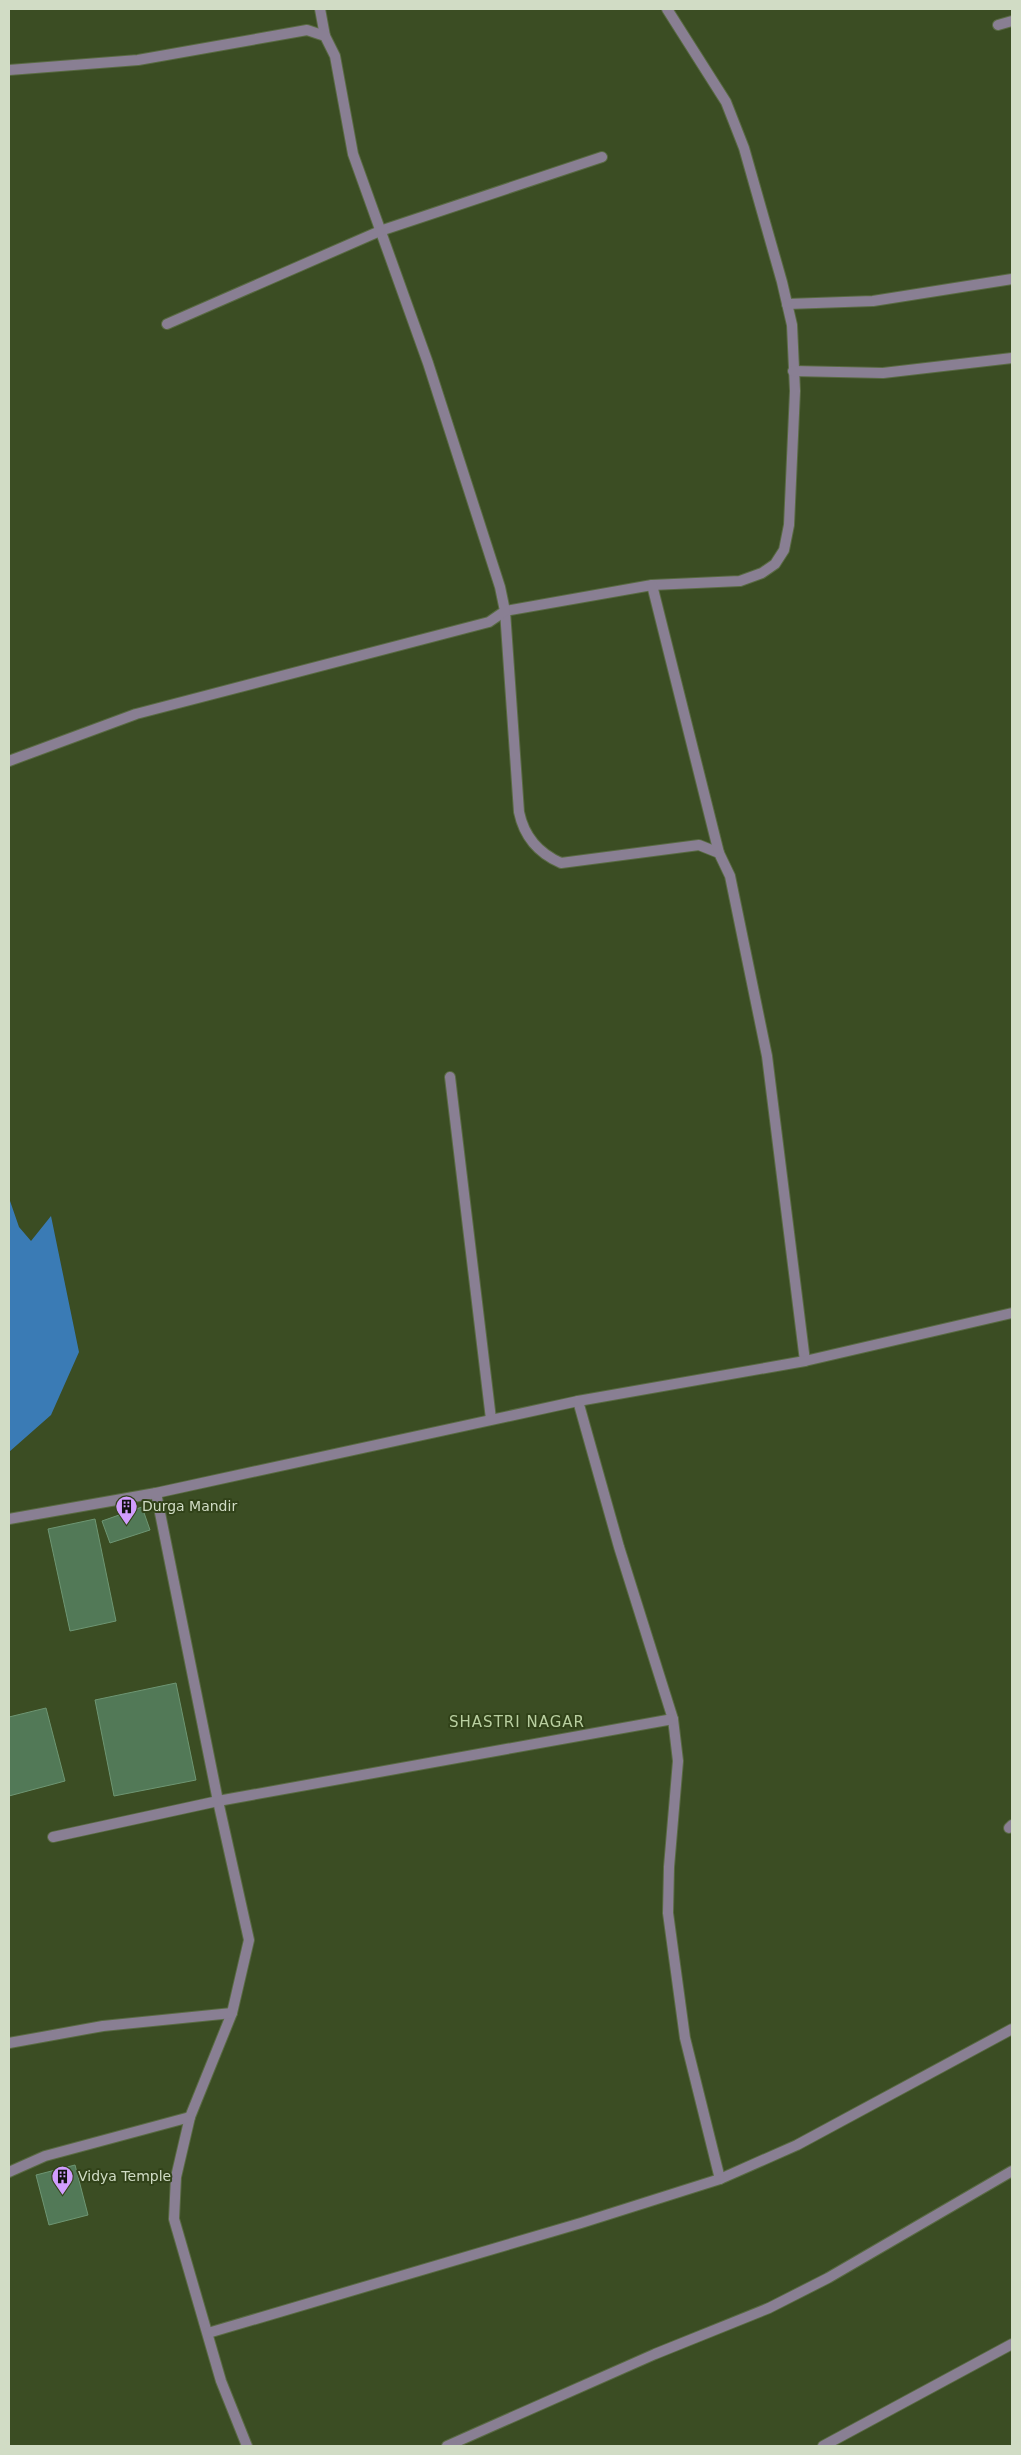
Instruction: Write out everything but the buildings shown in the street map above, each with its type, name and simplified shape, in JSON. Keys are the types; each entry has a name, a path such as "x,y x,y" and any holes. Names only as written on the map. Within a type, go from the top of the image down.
{"street":[{"path":"320,9 325,36 335,56 353,154 428,363 506,611 519,812 523,830 545,856 561,863 699,845 718,853"},
{"path":"9,761 136,714 489,622 506,611 652,585 740,581 762,573 775,564 784,550 789,525 793,371 792,325 744,148 726,102 667,9"},
{"path":"998,25 1012,21"},
{"path":"9,70 138,60 307,30 325,36"},
{"path":"167,324 380,231 602,157"},
{"path":"787,304 873,301 1012,279"},
{"path":"793,371 883,373 1012,358"},
{"path":"652,585 718,853 730,876 767,1056 804,1360"},
{"path":"450,1077 491,1419"},
{"path":"9,1519 156,1493 578,1401 804,1360 1012,1313"},
{"path":"578,1401 619,1547 673,1719 678,1761 668,1866 668,1913 685,2038 720,2179"},
{"path":"156,1493 218,1802 249,1940 232,2013 190,2117 176,2178 174,2219 221,2381 247,2446"},
{"path":"53,1837 218,1802 673,1719"},
{"path":"9,2042 103,2026 232,2013"},
{"path":"208,2334 581,2223 720,2179 797,2145 1012,2029"},
{"path":"9,2172 45,2156 190,2117"},
{"path":"447,2446 655,2354 777,2304 828,2278 1012,2171"},
{"path":"823,2446 1012,2344"}],"water":[{"path":"9,1198 19,1227 31,1241 51,1216 79,1352 51,1415 9,1452"}],"place":[{"name":"Durga Mandir","path":"126,1525"},
{"name":"Vidya Temple","path":"62,2195"}],"district":[{"name":"SHASTRI NAGAR","path":"517,1722"}]}
